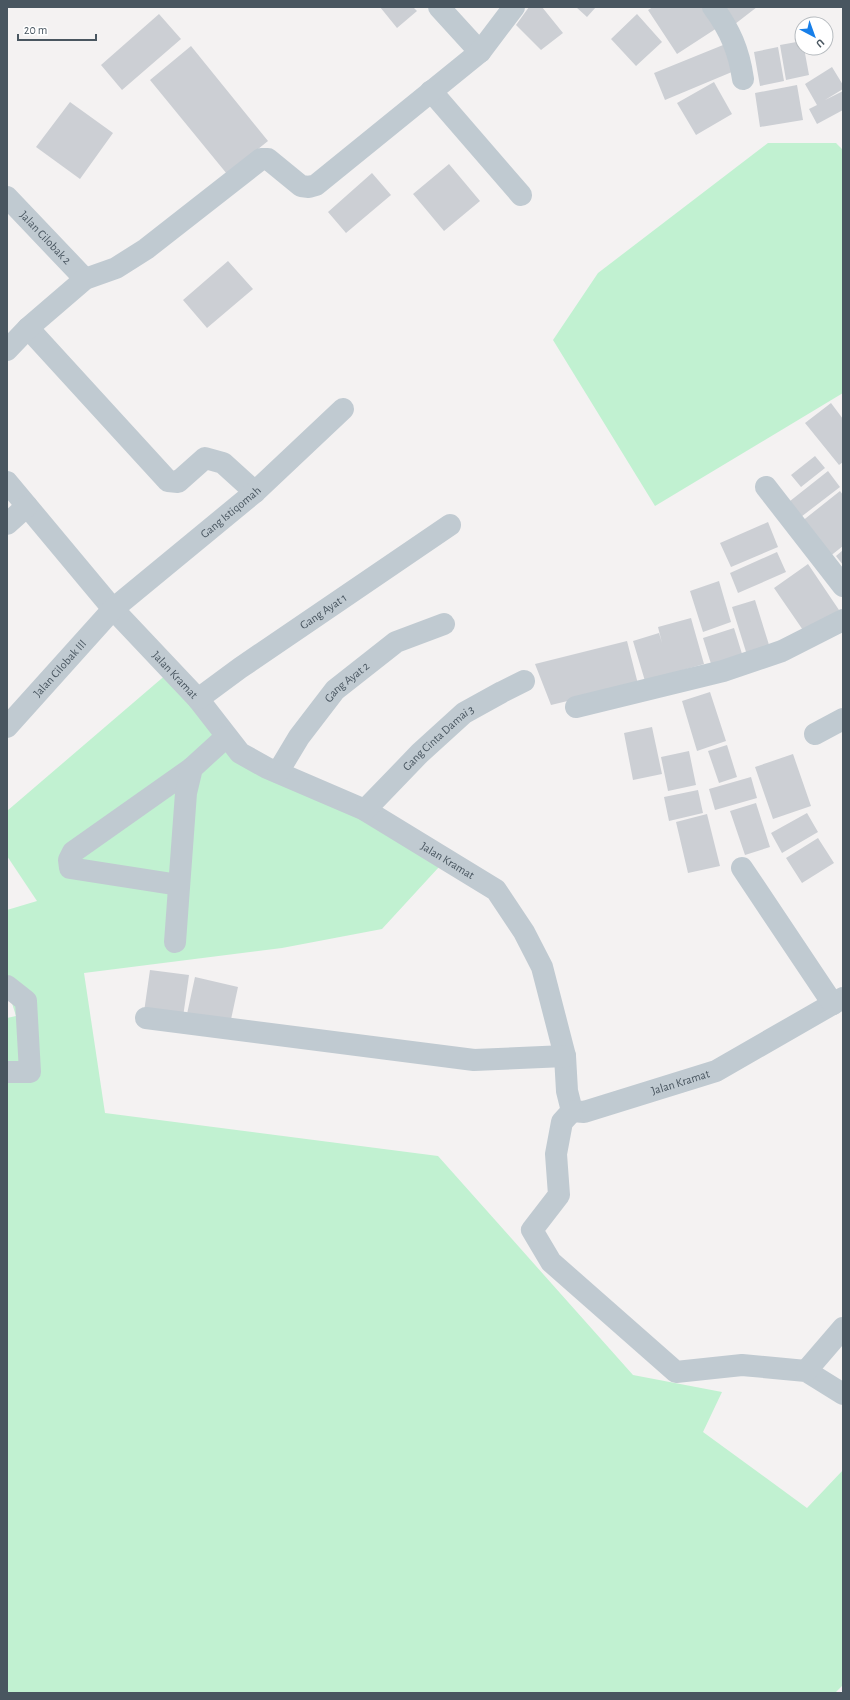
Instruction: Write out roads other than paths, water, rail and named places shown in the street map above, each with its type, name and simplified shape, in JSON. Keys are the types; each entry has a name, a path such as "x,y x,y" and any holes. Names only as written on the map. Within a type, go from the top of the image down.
{"street":[{"path":"440,7 480,52"},
{"path":"7,350 28,328 85,279 116,268 146,249 261,159 268,159 301,186 309,187 316,185 480,52 514,7"},
{"path":"713,7 725,22 740,59 742,79"},
{"path":"431,92 522,195"},
{"name":"Jalan Cilobak 2","path":"7,197 85,279"},
{"path":"28,328 168,481 178,482 205,458 224,463 255,492"},
{"name":"Gang Istiqomah","path":"113,610 255,492 343,409"},
{"name":"Jalan Kramat","path":"7,482 113,610 198,699 226,737 240,753 278,772 365,810 496,890 524,932 542,967 565,1056 567,1091 572,1111 584,1112 716,1072 838,1001"},
{"path":"766,487 843,586"},
{"path":"7,524 27,506"},
{"name":"Gang Ayat 1","path":"198,699 240,668 450,525"},
{"name":"Jalan Cilobak III","path":"7,727 113,610"},
{"path":"576,707 723,671 782,651 843,620"},
{"name":"Gang Ayat 2","path":"278,772 300,736 335,690 396,642 444,624"},
{"name":"Gang Cinta Damai 3","path":"365,810 420,753 464,713 524,681"},
{"path":"815,734 843,719"},
{"path":"179,885 70,868 69,860 73,852 192,768 226,737"},
{"path":"175,942 186,793 192,768"},
{"path":"742,868 838,1001"},
{"path":"7,986 26,1001 30,1072 7,1072"},
{"path":"146,1018 474,1060 565,1056"},
{"path":"572,1111 562,1122 556,1154 559,1195 532,1230 551,1262 676,1372 742,1365 806,1371 843,1394"},
{"path":"806,1371 843,1328"}]}
